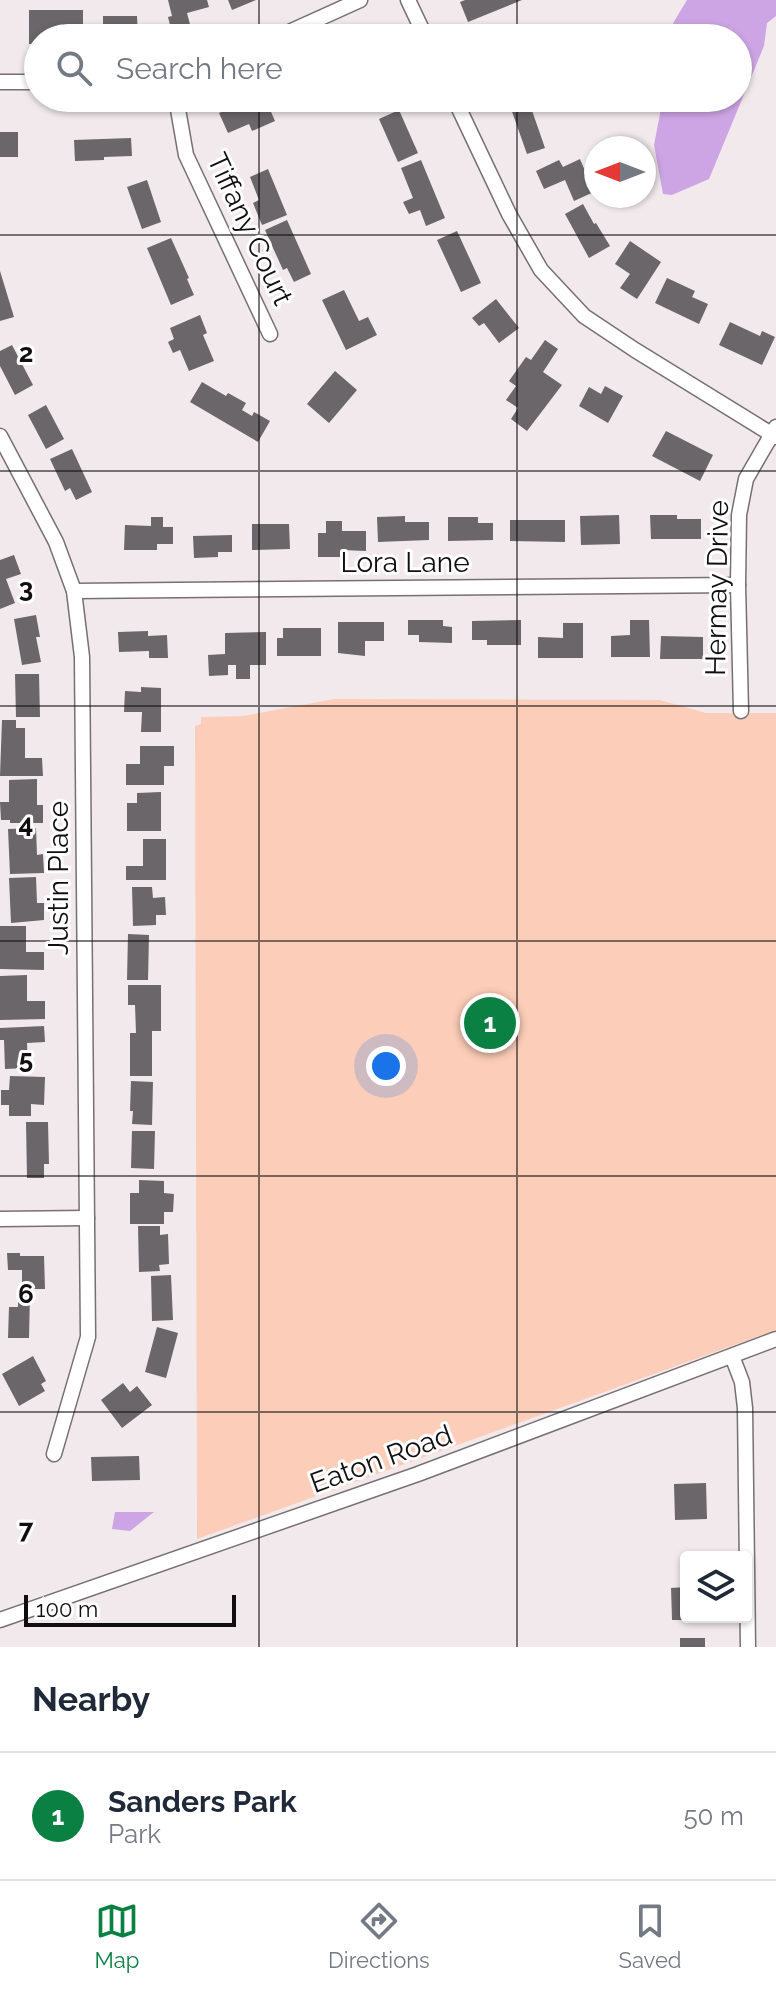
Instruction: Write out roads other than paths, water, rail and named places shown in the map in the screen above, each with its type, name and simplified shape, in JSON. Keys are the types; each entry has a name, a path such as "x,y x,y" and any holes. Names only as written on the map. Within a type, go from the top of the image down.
{"street":[{"path":"307,24 360,0"},
{"path":"408,0 419,24"},
{"path":"0,82 24,82"},
{"name":"Tiffany Court","path":"178,112 186,155 270,334"},
{"path":"461,112 509,214 541,270 584,316 774,433"},
{"name":"Hermay Drive","path":"741,711 739,515 746,479 774,433"},
{"name":"Justin Place","path":"0,436 56,542 74,591 82,657 88,1337 54,1454"},
{"name":"Lora Lane","path":"74,591 738,585"},
{"path":"0,1219 87,1218"},
{"name":"Eaton Road","path":"0,1620 418,1474 776,1339"},
{"path":"732,1356 742,1382 745,1408 748,1647"}],"place":[{"name":"Sanders Park","path":"490,1023"}]}
